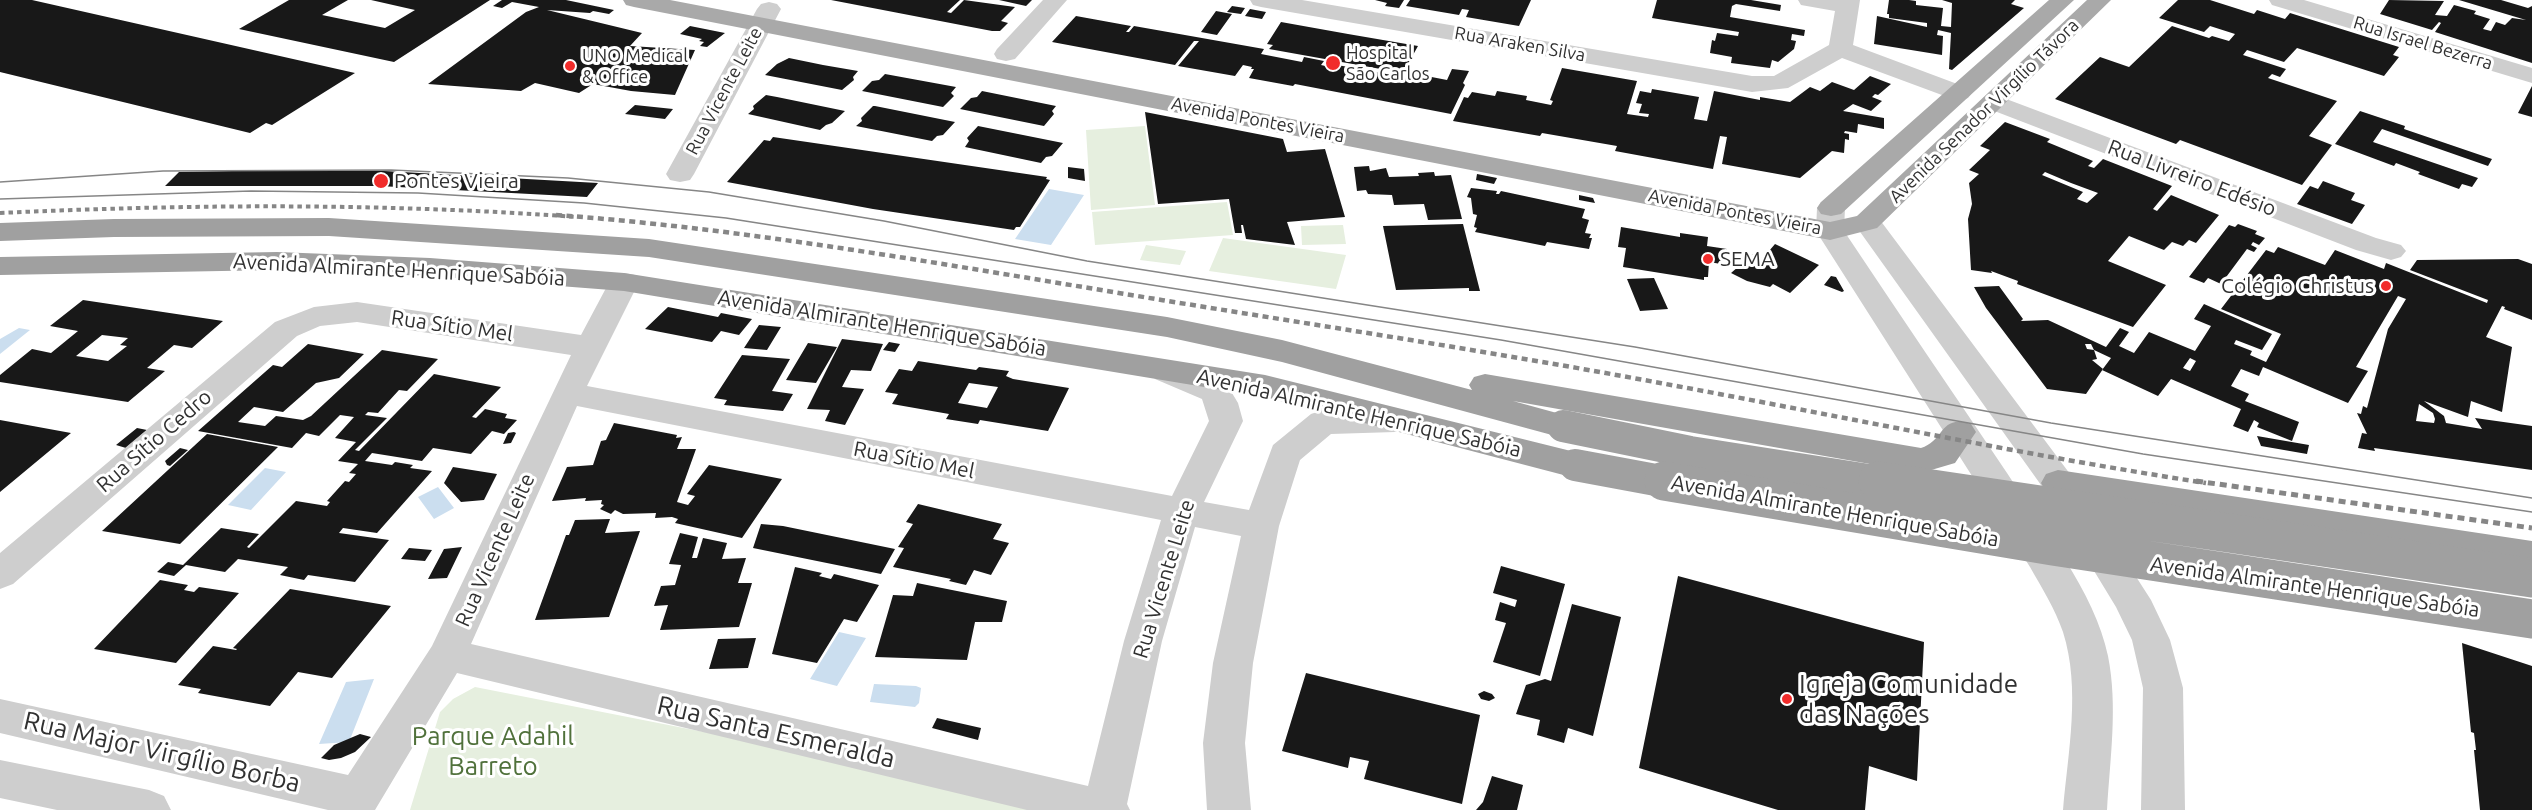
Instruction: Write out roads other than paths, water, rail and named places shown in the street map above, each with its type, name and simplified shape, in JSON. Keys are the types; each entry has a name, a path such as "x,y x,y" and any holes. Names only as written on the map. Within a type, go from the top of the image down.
{"highway":[{"name":"Avenida Almirante Henrique Sabóia","path":"0,232 114,228 329,227 649,248 1155,326 1282,351 1563,426 1690,452 2064,510 2532,578"},
{"name":"Avenida Almirante Henrique Sabóia","path":"0,266 277,261 430,267 624,282 1265,386 1575,465 1723,493 2090,554 2532,619"},
{"path":"1282,351 1921,461 1943,454 1959,432"},
{"path":"2058,483 2532,555"}],"main road":[{"name":"Avenida Pontes Vieira","path":"634,0 764,17 1005,54 1831,220"},
{"name":"Avenida Pontes Vieira","path":"723,0 764,17 1831,220 1867,222"},
{"name":"Avenida Senador Virgílio Távora","path":"1831,220 1959,93 2063,0"},
{"name":"Avenida Senador Virgílio Távora","path":"1867,222 2100,0"}],"street":[{"path":"1005,54 1056,0"},
{"name":"Rua Araken Silva","path":"1261,0 1752,84 1779,83 1796,76 1840,49"},
{"path":"1809,0 1849,3 1840,49 1959,93"},
{"name":"Rua Israel Bezerra","path":"2280,0 2532,76"},
{"name":"Rua Vicente Leite","path":"680,174 764,17"},
{"name":"Rua Livreiro Edésio","path":"1993,102 2366,244 2391,251"},
{"path":"1831,220 1959,432 2043,557 2067,598 2084,636 2092,681 2085,810"},
{"path":"1867,222 2058,483 2132,600 2151,640 2163,688 2163,810"},
{"name":"Rua Vicente Leite","path":"355,803 447,656 567,393 624,282"},
{"name":"Rua Sítio Mel","path":"314,317 336,312 357,312 590,347"},
{"name":"Rua Sítio Cedro","path":"0,574 285,329 314,317"},
{"name":"Rua Vicente Leite","path":"1106,810 1143,641 1182,511 1226,421 1222,403 1214,391 1191,380 1149,366"},
{"name":"Rua Sítio Mel","path":"567,393 1261,526"},
{"path":"1229,810 1224,743 1233,663 1261,526 1285,454 1303,436 1323,422 1395,420"},
{"name":"Rua Santa Esmeralda","path":"447,656 1106,810"},
{"name":"Rua Major Virgílio Borba","path":"0,716 355,803"},
{"path":"0,779 149,810"}],"water":[{"path":"1049,189 1084,195 1051,245 1015,239"},
{"path":"19,328 30,330 0,354 0,339"},
{"path":"265,468 286,472 251,510 228,505"},
{"path":"438,487 454,508 434,519 418,497"},
{"path":"839,632 866,638 837,686 810,679"},
{"path":"374,679 349,742 319,744 346,682"},
{"path":"874,684 921,688 919,703 915,707 870,702"}],"tram line":[{"path":"0,182 163,171 391,170 568,178 709,192 884,221 1087,261 1635,347 2051,423 2532,498"},
{"path":"0,199 251,191 418,193 584,203 726,218 1501,340 2143,454 2532,512"}],"railway":[{"path":"0,213 288,206 433,209 577,217"},
{"path":"556,215 757,236 956,266 1575,368 1994,447 2206,483"},
{"path":"2196,481 2532,528"}],"place":[{"name":"Hospital São Carlos","path":"1333,63"},
{"name":"UNO Medical & Office","path":"570,66"},
{"name":"Pontes Vieira","path":"381,181"},
{"name":"SEMA","path":"1708,259"},
{"name":"Colégio Christus","path":"2386,286"},
{"name":"Igreja Comunidade das Nações","path":"1787,699"}],"park label":[{"name":"Parque Adahil Barreto","path":"493,751"}]}
